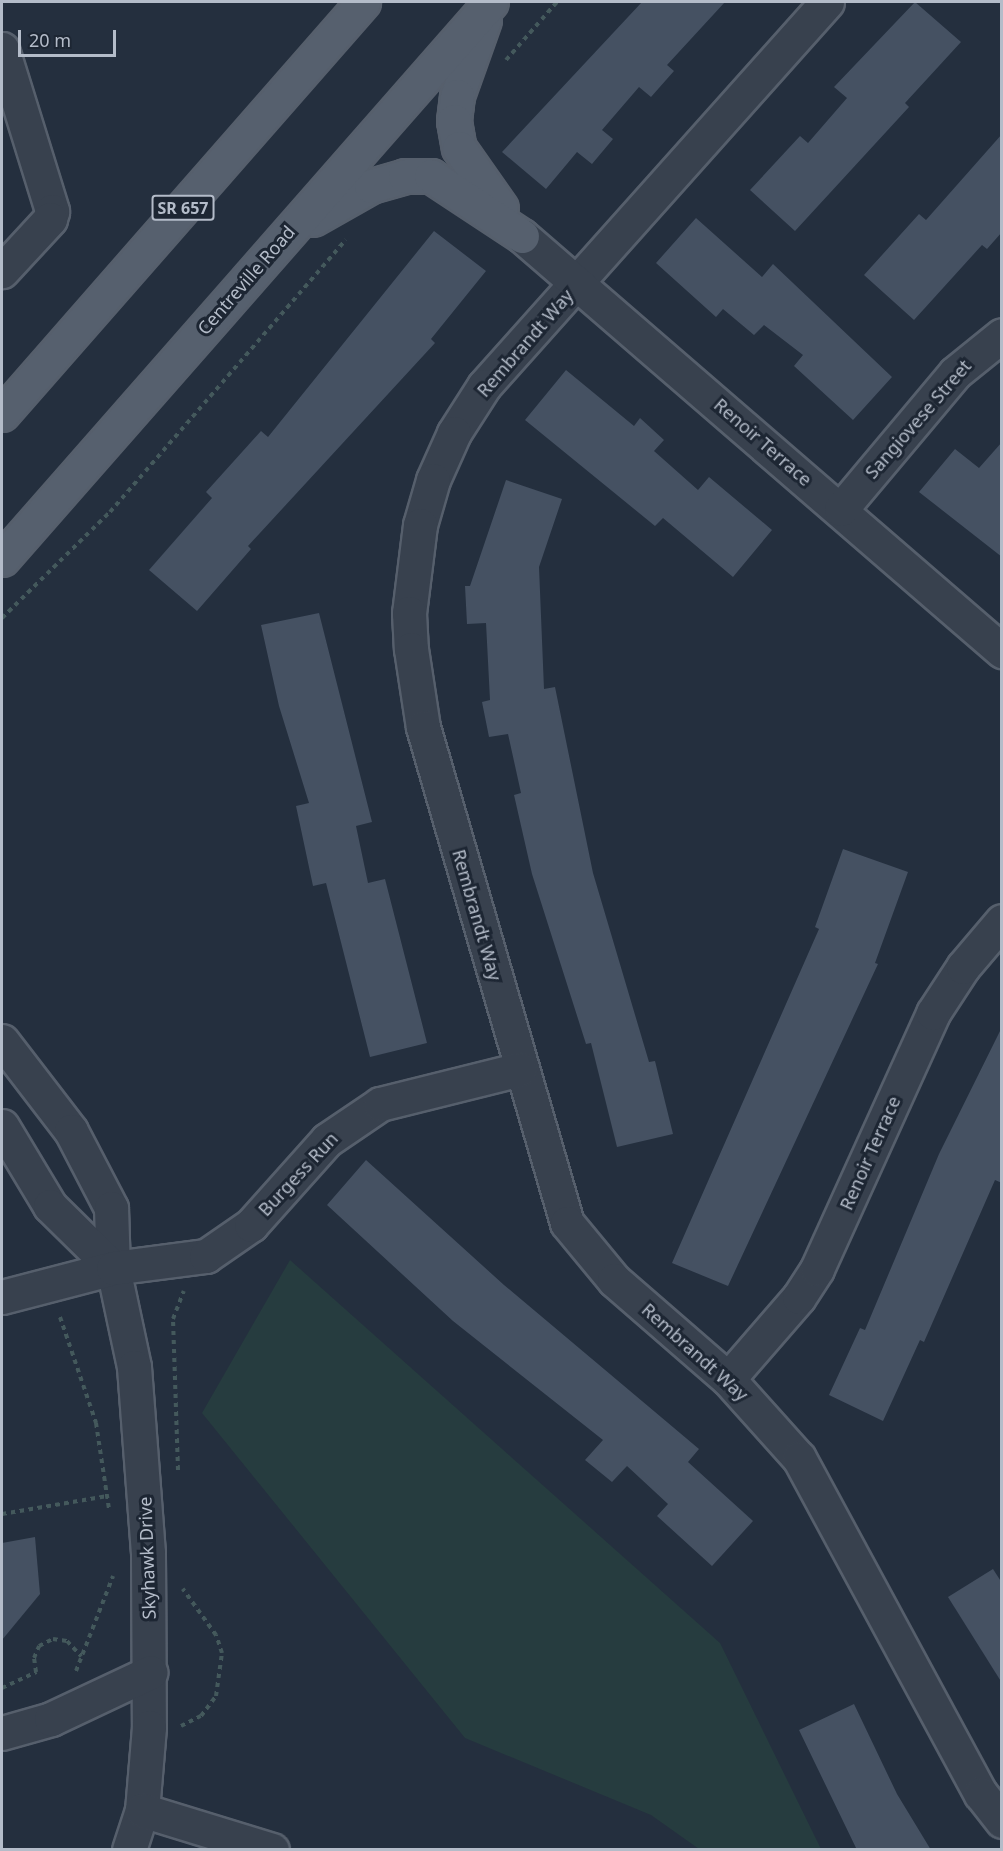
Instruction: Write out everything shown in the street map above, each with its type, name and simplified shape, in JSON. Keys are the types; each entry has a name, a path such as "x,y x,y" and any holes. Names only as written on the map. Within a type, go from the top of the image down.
{"main road":[{"name":"SR 657","path":"2,414 363,2"},
{"path":"491,2 457,96 454,121 459,148 474,174 522,236"},
{"name":"Centreville Road","path":"2,559 491,2"},
{"path":"278,242 341,200 405,176 431,176 452,187 522,236"}],"street":[{"name":"Rembrandt Way","path":"827,2 484,386 454,433 433,480 420,525 410,603 411,649 423,727 520,1069 567,1223 614,1280 728,1379 799,1458 981,1794 1002,1821"},
{"path":"2,49 52,211 50,219 2,271"},
{"name":"Renoir Terrace","path":"522,236 841,509 1002,651"},
{"name":"Sangiovese Street","path":"841,509 955,374 1002,336"},
{"name":"Renoir Terrace","path":"728,1379 799,1297 817,1269 933,1013 958,973 1002,921"},
{"name":"Skyhawk Drive","path":"2,1041 71,1131 97,1175 111,1208 113,1268 134,1367 141,1433 151,1672 141,1810 129,1850"},
{"name":"Burgess Run","path":"2,1297 113,1268 206,1256 234,1239 327,1140 380,1104 520,1069"},
{"path":"2,1126 50,1206 113,1268"},
{"path":"2,1733 51,1719 151,1672"},
{"path":"141,1810 272,1850"}],"path":[{"path":"501,65 557,2"},
{"path":"2,618 110,512 350,236"},
{"path":"2,1514 107,1496"},
{"path":"2,1688 36,1672 34,1658 39,1646 53,1639 67,1641 81,1656"}],"green space":[{"path":"290,1260 720,1643 821,1849 699,1849 651,1815 465,1738 202,1413"}],"building":[{"path":"642,2 725,2 667,65 674,71 651,97 639,87 602,130 613,139 592,164 577,152 546,189 502,152"},
{"path":"915,2 961,42 905,103 909,107 795,231 750,190 800,136 808,143 847,98 834,87"},
{"path":"1002,134 1002,232 987,249 982,245 914,320 864,275 919,214 926,220"},
{"path":"696,218 762,277 773,264 892,377 853,420 794,366 803,355 764,325 754,335 723,309 716,317 656,263"},
{"path":"434,231 486,271 431,339 435,343 248,546 251,549 197,611 149,570 212,498 206,492 261,431 268,437"},
{"path":"566,370 634,426 640,418 664,440 654,451 698,490 709,477 772,530 733,577 663,518 655,526 525,420"},
{"path":"1002,442 1002,557 919,492 955,449 979,468"},
{"path":"506,480 562,499 539,567 544,689 555,687 593,873 649,1062 655,1061 673,1134 617,1147 591,1043 586,1044 532,874 514,795 521,793 508,734 489,737 482,702 490,700 486,623 467,624 465,586 470,586"},
{"path":"319,613 372,822 356,826 368,883 385,879 427,1043 370,1057 326,883 313,886 296,806 309,803 279,706 261,625"},
{"path":"843,849 908,872 875,963 878,964 728,1286 672,1263 819,929 815,927"},
{"path":"1002,1027 1002,1183 995,1180 924,1342 920,1340 883,1421 829,1395 860,1328 865,1330 939,1154"},
{"path":"366,1160 504,1285 699,1449 688,1462 753,1521 712,1566 657,1516 668,1504 627,1466 612,1482 585,1460 603,1440 453,1321 327,1205"},
{"path":"35,1537 40,1594 2,1640 2,1543"},
{"path":"993,1569 1002,1583 1002,1683 948,1597"},
{"path":"854,1704 897,1794 931,1850 857,1850 799,1730"}]}
